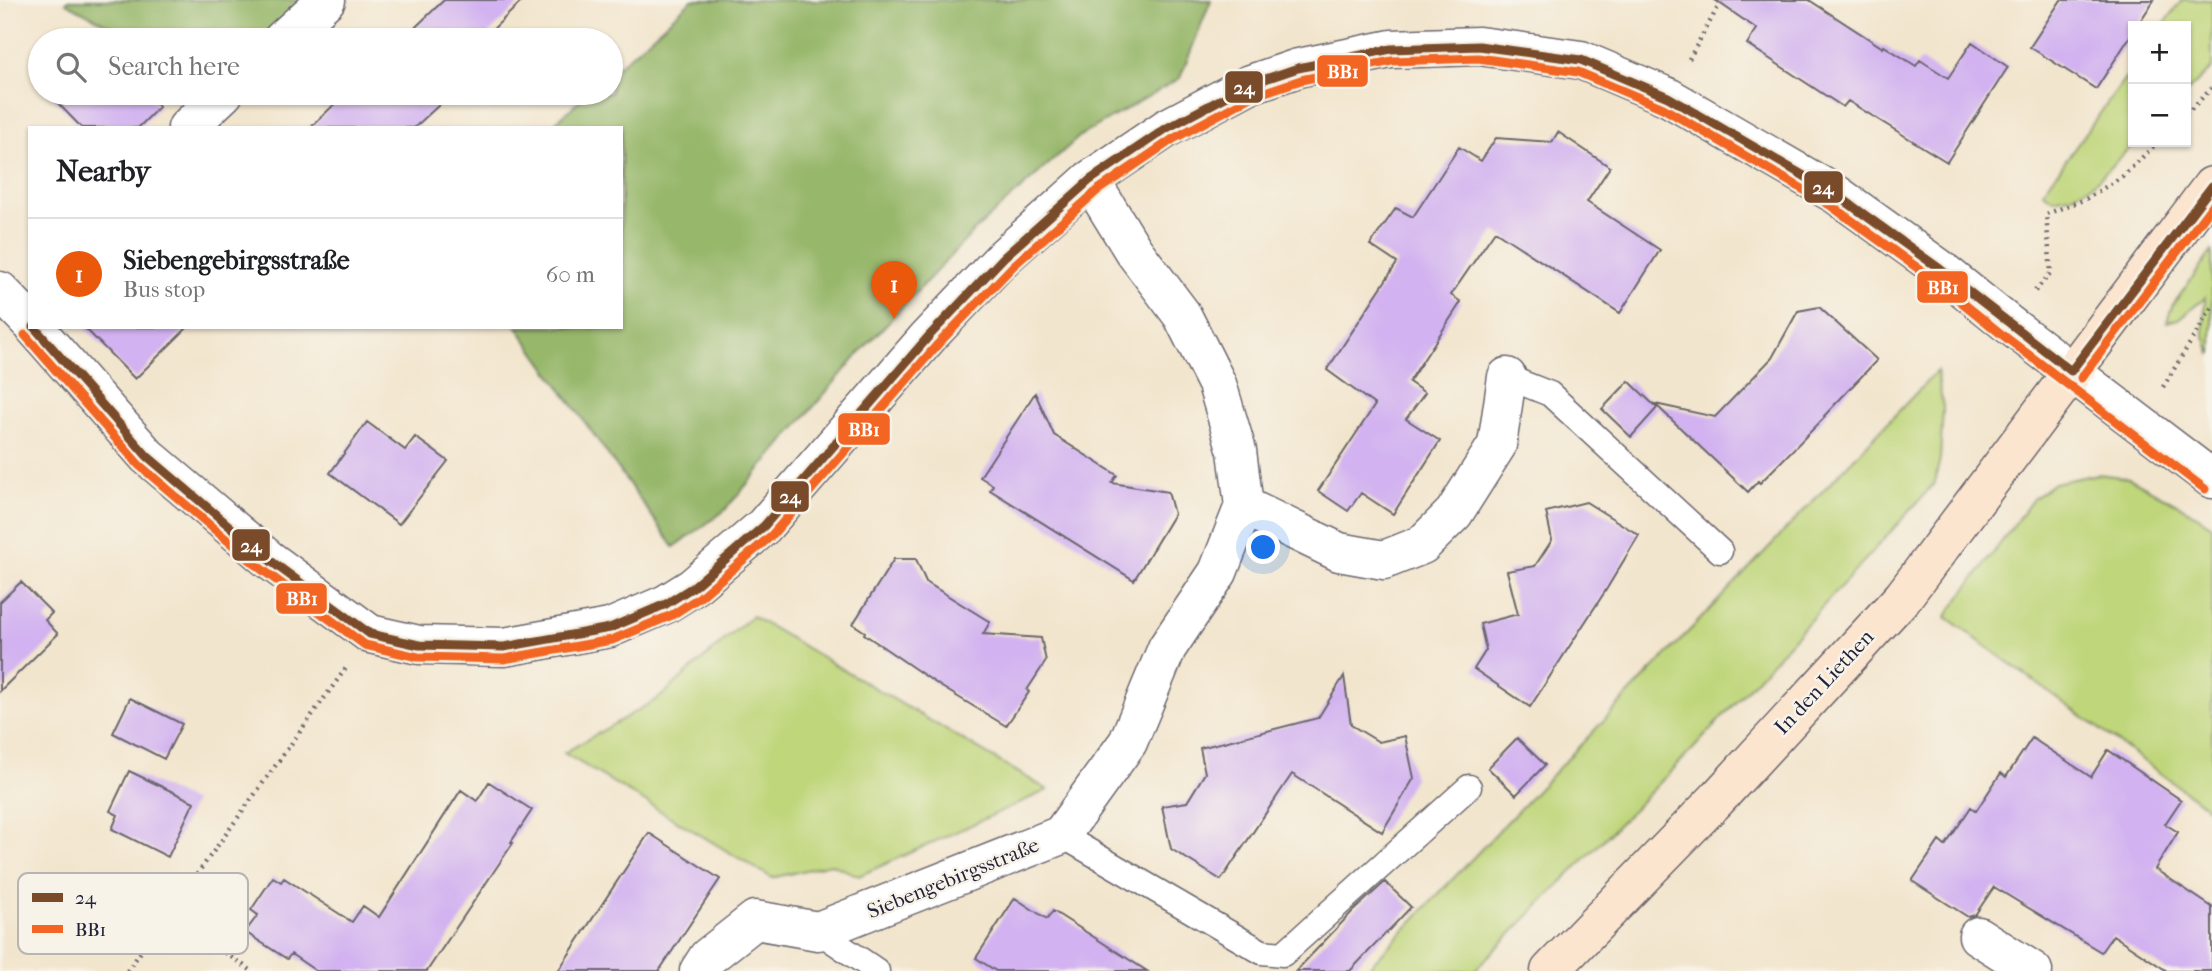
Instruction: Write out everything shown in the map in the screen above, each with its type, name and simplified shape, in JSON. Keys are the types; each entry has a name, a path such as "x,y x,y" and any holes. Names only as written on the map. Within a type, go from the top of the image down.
{"street":[{"path":"295,28 326,0"},
{"path":"36,329 147,456 268,559 370,634 419,645 504,647 610,628 666,604 693,587 764,526 929,336 1004,257 1090,180 1167,128 1248,85 1298,68 1391,49 1479,46 1581,60 1668,96 1837,195 1940,269 2212,479"},
{"path":"189,126 211,105"},
{"name":"Siebengebirgsstraße","path":"818,931 1061,835 1128,742 1167,648 1218,572 1244,506 1237,451 1217,384 1182,315 1133,250 1090,180"},
{"name":"In den Liethen","path":"1550,971 1717,799 1903,597 2212,187"},
{"path":"1244,506 1339,552 1384,560 1422,545 1454,513 1497,444 1507,377"},
{"path":"699,971 708,957 755,920 818,931"},
{"path":"1978,936 2033,971"}],"lane":[{"path":"1507,377 1550,394 1720,551"},
{"path":"1061,835 1262,953 1283,954 1469,787"},
{"path":"818,931 877,971"}],"path":[{"path":"1668,96 1722,0"},
{"path":"2191,109 2212,88"},
{"path":"2007,323 2051,273 2046,214 2086,199 2123,176 2153,147"},
{"path":"2139,425 2212,307"},
{"path":"197,873 370,634"},
{"path":"127,971 139,954"},
{"path":"227,954 252,971"}],"green space":[{"path":"68,0 326,0 295,28 113,28 66,3"},
{"path":"692,0 1211,0 1180,78 1080,136 975,230 863,349 724,511 674,547 518,329 623,329 623,126 551,126 575,105 623,105 623,62"},
{"path":"2182,0 2212,0 2212,68 2191,88 2191,21 2167,21"},
{"path":"2128,75 2128,147 2131,147 2092,185 2073,195 2054,199 2043,192"},
{"path":"2212,251 2211,354 2204,333 2205,298 2179,319 2167,322 2172,306"},
{"path":"1937,371 1943,408 1940,459 1934,484 1693,749 1474,971 1365,971"},
{"path":"2097,474 2129,478 2212,526 2212,811 1946,617 2033,499 2054,483"},
{"path":"752,616 1048,790 859,876 831,864 772,878 564,753 659,698"}],"building":[{"path":"444,0 523,0 494,28 415,28"},
{"path":"1715,0 1809,0 1883,48 1884,46 1916,66 1920,60 1948,78 1972,42 2008,67 1947,162 1848,101 1843,107 1747,44 1757,29"},
{"path":"2061,0 2154,0 2140,21 2128,21 2128,40 2096,89 2030,47"},
{"path":"60,105 159,107 140,126 80,126"},
{"path":"334,105 439,105 416,126 312,126"},
{"path":"1558,132 1610,167 1587,202 1660,250 1620,313 1495,231 1451,295 1461,302 1409,382 1425,393 1406,419 1440,441 1393,514 1361,493 1348,511 1318,491 1375,405 1327,370 1397,263 1370,245 1396,208 1413,217 1459,147 1481,161 1496,138 1552,142"},
{"path":"1819,307 1877,360 1825,417 1748,492 1655,404 1715,417 1772,358 1798,311"},
{"path":"86,329 186,329 135,379"},
{"path":"1629,381 1657,408 1631,437 1602,409"},
{"path":"1035,393 1054,435 1117,475 1112,483 1168,492 1174,514 1134,580 990,490 993,485 980,477"},
{"path":"367,422 405,450 415,437 448,461 399,524 330,473"},
{"path":"1586,502 1639,535 1530,707 1474,669 1486,650 1480,624 1518,614 1507,571 1535,566 1552,540 1546,512"},
{"path":"894,559 916,559 926,582 990,622 983,634 1041,638 1046,661 1006,726 940,686 853,624"},
{"path":"21,582 52,613 45,620 58,634 0,691 0,602"},
{"path":"1344,676 1351,725 1379,742 1405,736 1414,778 1382,832 1292,774 1221,880 1171,849 1162,806 1187,802 1205,773 1200,748 1318,718"},
{"path":"130,698 182,724 164,759 113,733"},
{"path":"1517,738 1545,765 1516,795 1488,768"},
{"path":"2032,738 2091,777 2108,750 2181,800 2165,824 2178,832 2155,869 2212,907 2212,971 2167,971 2113,935 2101,952 1994,887 1975,915 1968,917 1912,881 1939,841 1945,846 1971,807 1976,811 2001,773 2006,777"},
{"path":"129,771 194,802 168,857 112,829 118,815 110,811"},
{"path":"489,782 532,810 511,842 513,843 427,971 316,971 291,954 287,959 248,934 248,928 258,915 251,910 273,877 281,882 284,878 352,922 363,906 379,917 461,790 477,801"},
{"path":"649,833 720,879 659,971 558,971"},
{"path":"1385,882 1411,907 1350,971 1296,971 1352,912"},
{"path":"1015,898 1047,919 1053,911 1147,971 996,971 976,958"}],"transit line":[{"name":"24","path":"36,329 147,456 268,559 370,634 419,645 504,647 610,628 666,604 693,587 764,526 929,336 1004,257 1090,180 1167,128 1248,85 1298,68 1391,49 1479,46 1581,60 1668,97 1837,195 1940,269 2071,371"},
{"name":"BB1","path":"25,335 139,465 260,568 365,645 418,657 504,659 612,640 672,615 700,597 772,535 938,344 1013,266 1098,190 1173,139 1253,96 1301,80 1392,61 1478,58 1578,72 1663,108 1830,205 1933,279 2205,489"},
{"name":"24","path":"2071,371 2212,186"},
{"name":"BB1","path":"2081,378 2212,206"}],"place":[{"name":"Siebengebirgsstraße","path":"894,319"}]}
